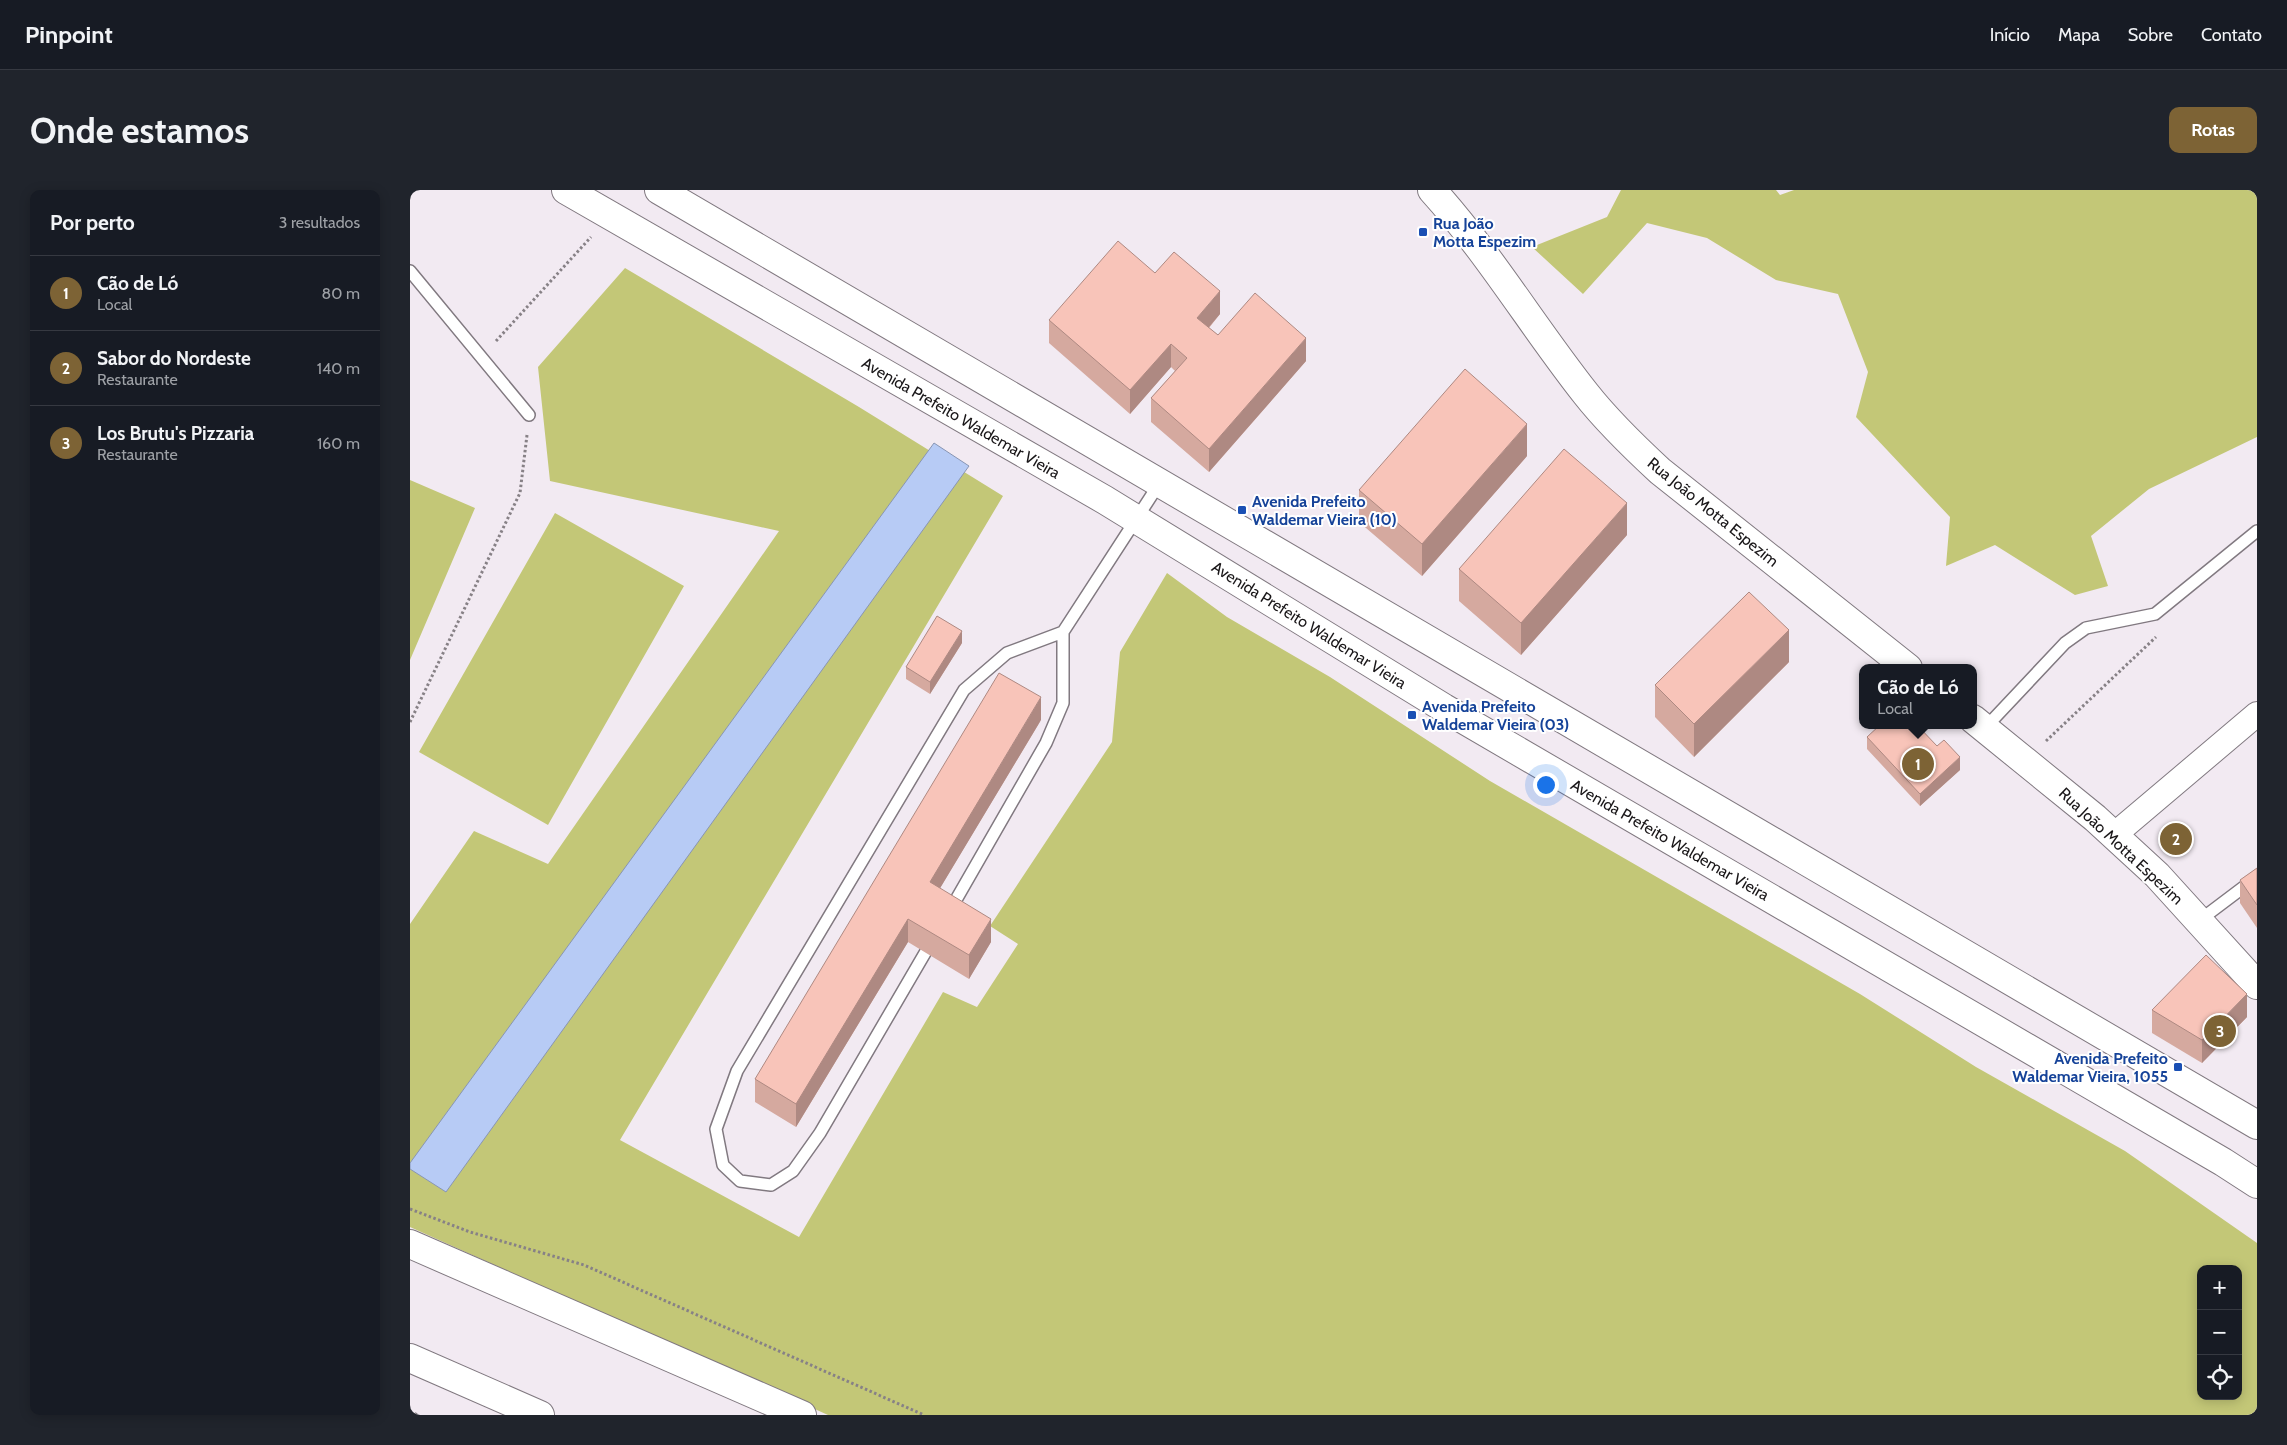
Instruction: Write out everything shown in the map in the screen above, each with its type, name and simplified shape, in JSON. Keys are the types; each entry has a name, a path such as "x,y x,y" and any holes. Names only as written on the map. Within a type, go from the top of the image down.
{"main road":[{"name":"Avenida Prefeito Waldemar Vieira","path":"566,190 1136,518 1444,708 2234,1168 2257,1184"},
{"path":"659,190 2257,1125"},
{"name":"Rua João Motta Espezim","path":"1432,190 1466,228 1552,350 1622,436 1660,471 1903,664"},
{"path":"1105,500 1126,464"},
{"name":"Rua João Motta Espezim","path":"1979,724 2026,760 2114,835 2157,875 2200,920 2257,986"},
{"path":"410,1244 802,1415"},
{"path":"410,1358 540,1415"}],"street":[{"path":"2114,835 2257,714"}],"lane":[{"path":"410,271 530,415"},
{"path":"1063,632 1007,653 964,690 737,1071 716,1129 723,1164 740,1180 772,1184 793,1170 820,1133 1046,744 1063,703 1063,632 1159,484"},
{"path":"1979,724 2065,643 2086,628 2155,614 2257,531"},
{"path":"2200,920 2257,877"}],"path":[{"path":"481,356 610,216"},
{"path":"410,722 520,493 530,415"},
{"path":"2026,760 2163,630"},
{"path":"410,1209 470,1232 584,1265 924,1415"},
{"path":"410,1412 418,1415"}],"green space":[{"path":"1621,190 1776,190 1780,195 1794,190 2257,190 2257,437 2149,489 2091,536 2108,586 2075,595 1995,545 1946,566 1950,517 1856,417 1868,372 1838,294 1776,280 1707,238 1647,223 1583,294 1532,247 1607,217"},
{"path":"625,268 859,407 1003,496 620,1140 799,1237 943,992 977,1007 1018,944 990,926 1112,742 1120,652 1167,573 1227,617 1330,677 1490,781 1860,994 1976,1067 2125,1151 2257,1243 2257,1415 828,1415 410,1227 410,924 474,831 548,864 779,531 550,481 538,367"},
{"path":"410,480 475,508 410,660"},
{"path":"555,513 684,586 548,825 419,752"}],"water":[{"path":"934,443 969,466 446,1192 410,1169 410,1163"}],"building":[{"path":"1118,241 1155,273 1174,252 1220,291 1197,318 1218,335 1255,293 1306,338 1209,449 1151,398 1187,358 1171,344 1130,390 1049,320"},
{"path":"1465,369 1527,424 1422,544 1359,490"},
{"path":"1564,449 1627,503 1521,623 1459,569"},
{"path":"1749,592 1789,630 1694,724 1655,685"},
{"path":"937,616 962,631 930,682 906,667"},
{"path":"999,673 1041,697 930,882 991,919 969,955 908,919 796,1104 755,1079"},
{"path":"1876,729 1921,729 1937,746 1944,740 1960,757 1920,794 1867,737"},
{"path":"2257,868 2257,905 2240,880"},
{"path":"2206,955 2247,994 2202,1040 2152,1010"}],"place":[{"name":"Rua João Motta Espezim","path":"1423,232"},
{"name":"Avenida Prefeito Waldemar Vieira (10)","path":"1242,510"},
{"name":"Avenida Prefeito Waldemar Vieira (03)","path":"1412,715"},
{"name":"Cão de Ló","path":"1918,764"},
{"name":"Sabor do Nordeste","path":"2176,839"},
{"name":"Los Brutu's Pizzaria","path":"2220,1031"},
{"name":"Avenida Prefeito Waldemar Vieira, 1055","path":"2178,1067"}]}
